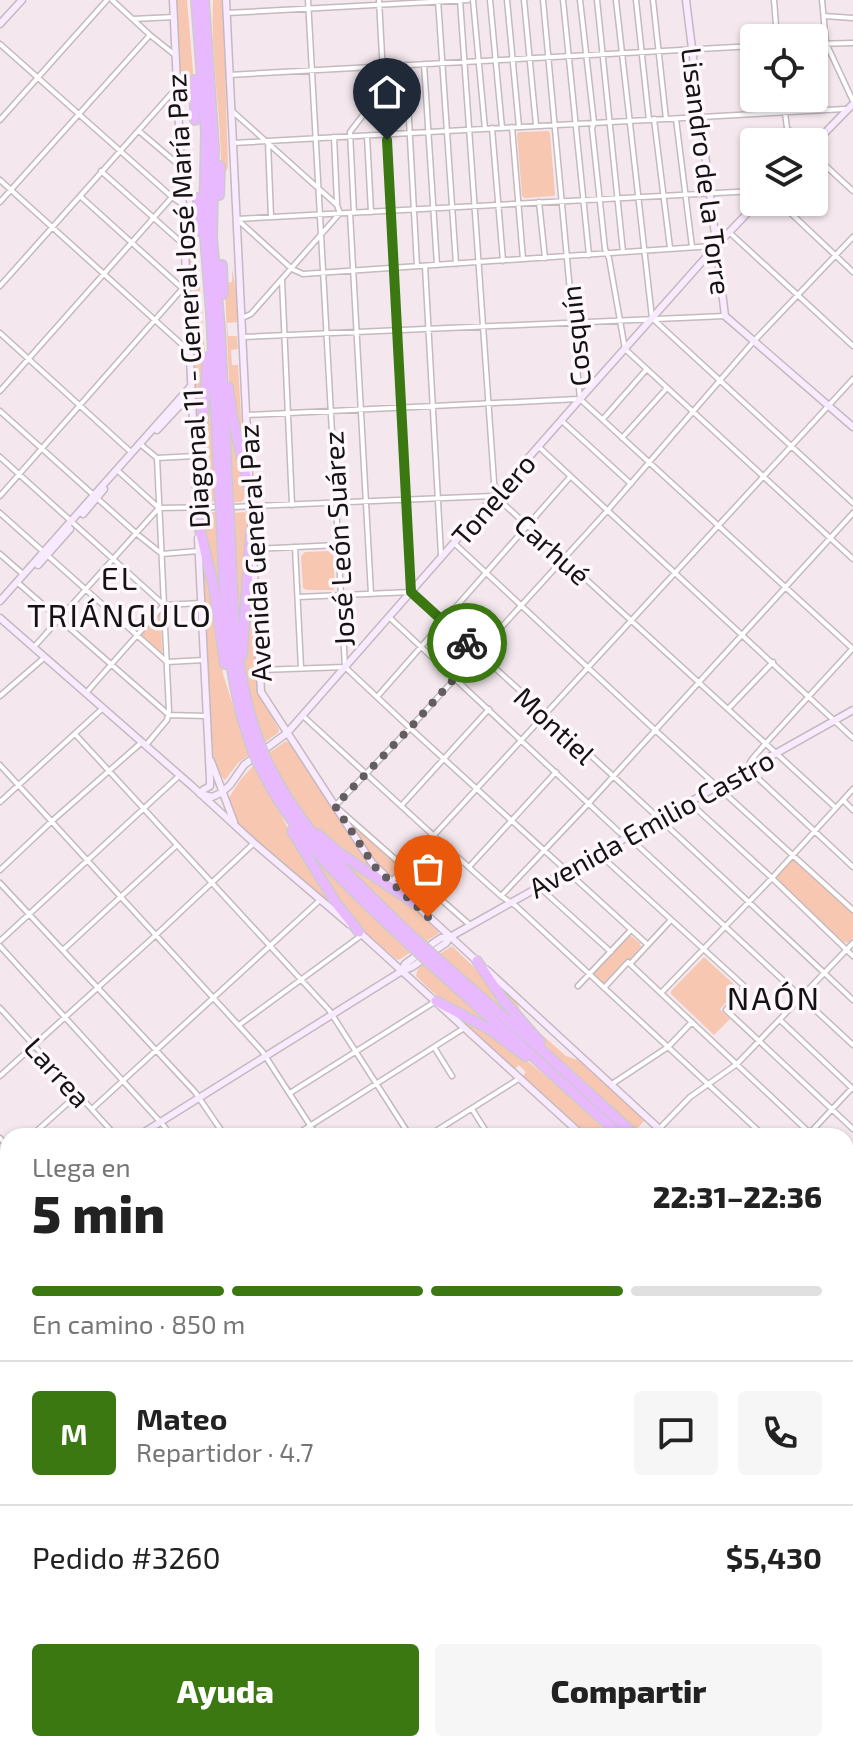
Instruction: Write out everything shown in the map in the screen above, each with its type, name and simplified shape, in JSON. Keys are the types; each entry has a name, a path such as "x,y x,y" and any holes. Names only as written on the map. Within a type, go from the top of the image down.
{"highway":[{"path":"189,0 202,55"},
{"name":"Avenida General Paz","path":"196,0 206,146 204,224 217,333"},
{"name":"Avenida General Paz","path":"204,0 202,55 210,95 214,162 212,237 229,655 257,749 277,799 319,856 612,1128"},
{"path":"195,120 195,77 202,55 210,0"},
{"path":"210,95 220,154 219,195"},
{"path":"198,198 198,231 208,277"},
{"path":"197,486 208,358 217,333 223,299 222,265"},
{"path":"217,333 250,493"},
{"path":"198,522 202,552 214,588 225,669 243,707"},
{"path":"243,707 242,654 251,532"},
{"name":"Avenida General Paz","path":"262,761 327,852 411,941"},
{"path":"277,799 289,826 336,903 360,934"},
{"path":"291,805 338,852 414,903"},
{"path":"477,961 504,1001 572,1077"},
{"name":"Avenida General Paz","path":"437,965 572,1077 627,1128"},
{"path":"436,1001 489,1029 574,1093"}],"street":[{"path":"0,24 22,0"},
{"path":"0,120 109,0 175,55"},
{"name":"Diagonal 11 - General José María Paz","path":"173,0 198,522"},
{"name":"Avenida General Paz","path":"226,0 261,692 372,863 658,1128"},
{"name":"José León Suárez","path":"308,0 345,667 648,945"},
{"name":"Carhué","path":"460,0 495,496 836,808"},
{"path":"227,13 380,2 470,0 485,129"},
{"path":"490,0 502,128"},
{"path":"507,0 519,127"},
{"path":"524,0 536,126"},
{"name":"Cosquín","path":"543,0 580,399 853,649"},
{"path":"563,0 589,255"},
{"path":"580,0 600,199 625,349 853,559"},
{"path":"597,0 623,252"},
{"path":"616,0 652,318 853,503"},
{"path":"636,0 670,249"},
{"path":"653,0 666,119"},
{"name":"Lisandro de la Torre","path":"686,0 725,316 853,427"},
{"path":"774,0 776,24"},
{"path":"822,0 825,24"},
{"path":"438,1 456,264"},
{"path":"298,597 411,592 380,2"},
{"path":"824,16 853,18"},
{"path":"133,19 174,17"},
{"path":"0,202 150,35"},
{"path":"828,43 853,43"},
{"path":"0,44 172,197 183,203"},
{"path":"229,75 740,47"},
{"path":"828,48 851,105"},
{"path":"424,64 437,265"},
{"path":"406,65 418,266"},
{"path":"371,594 353,271 350,132 384,88"},
{"path":"0,286 171,94 177,93"},
{"path":"828,107 851,105"},
{"path":"828,129 851,105"},
{"path":"231,110 337,205"},
{"path":"233,143 785,112 787,128"},
{"path":"676,118 692,247"},
{"path":"512,127 523,259"},
{"path":"492,128 503,261"},
{"path":"139,131 180,166"},
{"path":"367,136 371,212"},
{"path":"334,137 340,213"},
{"path":"268,142 271,217"},
{"path":"828,168 853,191"},
{"path":"101,171 184,246"},
{"path":"0,180 190,352"},
{"path":"237,219 740,192"},
{"path":"0,496 185,288 80,196"},
{"path":"0,391 172,197"},
{"path":"539,202 545,258"},
{"path":"242,318 250,316 340,213"},
{"name":"Tonelero","path":"223,791 244,765 287,733 303,716 744,216"},
{"path":"794,216 853,272"},
{"path":"237,219 292,269 303,274 716,246"},
{"path":"729,232 853,346"},
{"path":"470,925 335,806 522,606 754,341 853,237"},
{"path":"425,266 441,558"},
{"path":"282,280 292,505"},
{"path":"243,337 725,316"},
{"path":"0,333 132,453"},
{"path":"603,419 646,369"},
{"path":"391,882 853,379"},
{"path":"140,445 191,386"},
{"path":"622,438 667,389"},
{"path":"0,604 132,453 184,401 192,398"},
{"path":"247,415 580,399"},
{"path":"0,411 162,554 202,552"},
{"path":"562,421 631,484"},
{"path":"140,445 157,458 195,456"},
{"path":"539,447 853,738"},
{"path":"0,457 164,605 201,603"},
{"path":"0,870 52,821 144,744 169,715 157,458"},
{"path":"117,470 159,508 495,496"},
{"path":"377,697 570,477"},
{"path":"34,647 159,508"},
{"path":"0,513 167,662 204,660"},
{"path":"501,896 853,513"},
{"path":"454,543 853,910"},
{"path":"253,549 338,545"},
{"path":"295,547 301,668"},
{"name":"Diagonal 11 - General José María Paz","path":"202,552 201,603 210,758 210,784 202,792"},
{"path":"0,554 24,575"},
{"path":"18,583 45,554"},
{"path":"18,583 169,715 208,716"},
{"name":"Montiel","path":"411,592 667,824 853,1000"},
{"path":"86,693 164,605"},
{"path":"389,617 853,1045"},
{"path":"0,618 202,792 254,843 436,1001 571,1128"},
{"path":"853,649 766,743 747,768 853,867"},
{"path":"0,696 45,657"},
{"path":"729,708 773,662"},
{"path":"259,670 345,667"},
{"path":"0,802 103,708"},
{"path":"401,806 489,709"},
{"name":"Avenida Emilio Castro","path":"432,949 441,938 450,937 853,710"},
{"path":"303,716 755,1128"},
{"path":"75,734 333,1014 405,1128"},
{"path":"210,758 235,825"},
{"path":"0,765 266,1056 311,1126"},
{"path":"469,867 556,772"},
{"path":"165,1128 0,944 28,914 180,775"},
{"path":"661,993 853,789"},
{"path":"202,792 223,791"},
{"path":"843,800 853,810"},
{"path":"689,802 853,956"},
{"path":"0,1076 254,843"},
{"path":"63,950 177,845"},
{"path":"598,853 744,987 726,1010 852,1128"},
{"path":"0,883 200,1097 220,1128"},
{"path":"538,886 611,952"},
{"path":"92,1109 320,900"},
{"path":"604,988 671,921"},
{"path":"578,986 631,930"},
{"path":"239,1025 360,934"},
{"path":"660,1128 690,1097 737,1064 760,1042 853,943"},
{"path":"151,1128 412,967 419,958"},
{"path":"630,964 803,1128"},
{"path":"290,1093 436,1001"},
{"name":"Larrea","path":"0,1009 109,1128"},
{"path":"780,1020 853,1088 816,1128"},
{"path":"611,1084 668,1047 692,1022"},
{"path":"308,1128 465,1028"},
{"path":"434,1047 452,1076"},
{"path":"441,1128 520,1078"},
{"path":"40,1128 77,1094"},
{"path":"472,1109 484,1128"}],"shaded area":[{"path":"176,0 187,0 193,104 182,104"},
{"path":"213,0 223,0 228,167 221,184 213,46"},
{"path":"548,131 555,194 524,198 517,134"},
{"path":"196,204 205,355 197,451 188,251 189,214"},
{"path":"232,269 239,322 227,323 228,336 237,336 238,349 231,350 232,365 238,365 246,462 229,382 225,283 232,282"},
{"path":"209,382 215,501 204,501 200,478"},
{"path":"228,415 244,483 244,499 241,502 232,502"},
{"path":"205,512 216,512 221,606 203,529"},
{"path":"234,513 246,513 248,543 240,631"},
{"path":"330,551 333,554 333,590 303,588 301,556 305,552"},
{"path":"202,556 215,607 223,674 249,755 225,780 214,759 211,745"},
{"path":"252,576 258,690 279,730 264,743 250,698 244,657"},
{"path":"161,612 162,654 140,636"},
{"path":"286,741 292,745 384,878 330,842 302,813 269,753"},
{"path":"254,765 297,845 338,911 237,824 228,799"},
{"path":"346,816 401,866 391,878 378,866"},
{"path":"328,847 405,900 438,934 425,942"},
{"path":"306,849 411,952 396,959 352,921"},
{"path":"796,859 853,913 853,938 849,943 843,942 777,880 778,874 791,860"},
{"path":"628,936 640,943 641,947 603,984 595,977 595,972"},
{"path":"452,946 484,977 522,1027 438,955"},
{"path":"704,957 739,989 720,1009 730,1019 714,1035 671,994"},
{"path":"424,964 510,1042 460,1012 426,986 416,976"},
{"path":"492,978 516,1001 524,1019 566,1056 578,1060 645,1120 634,1128 553,1053 523,1020"},
{"path":"456,1016 499,1038 570,1096 603,1128 578,1128 522,1077 526,1072 519,1065 515,1069"}],"way so far":[{"path":"428,917 375,867 335,806 477,653 467,643"}],"district":[{"name":"EL TRIÁNGULO","path":"120,596"},
{"name":"NAÓN","path":"774,997"}],"route":[{"path":"387,140 411,592 467,643"}]}
